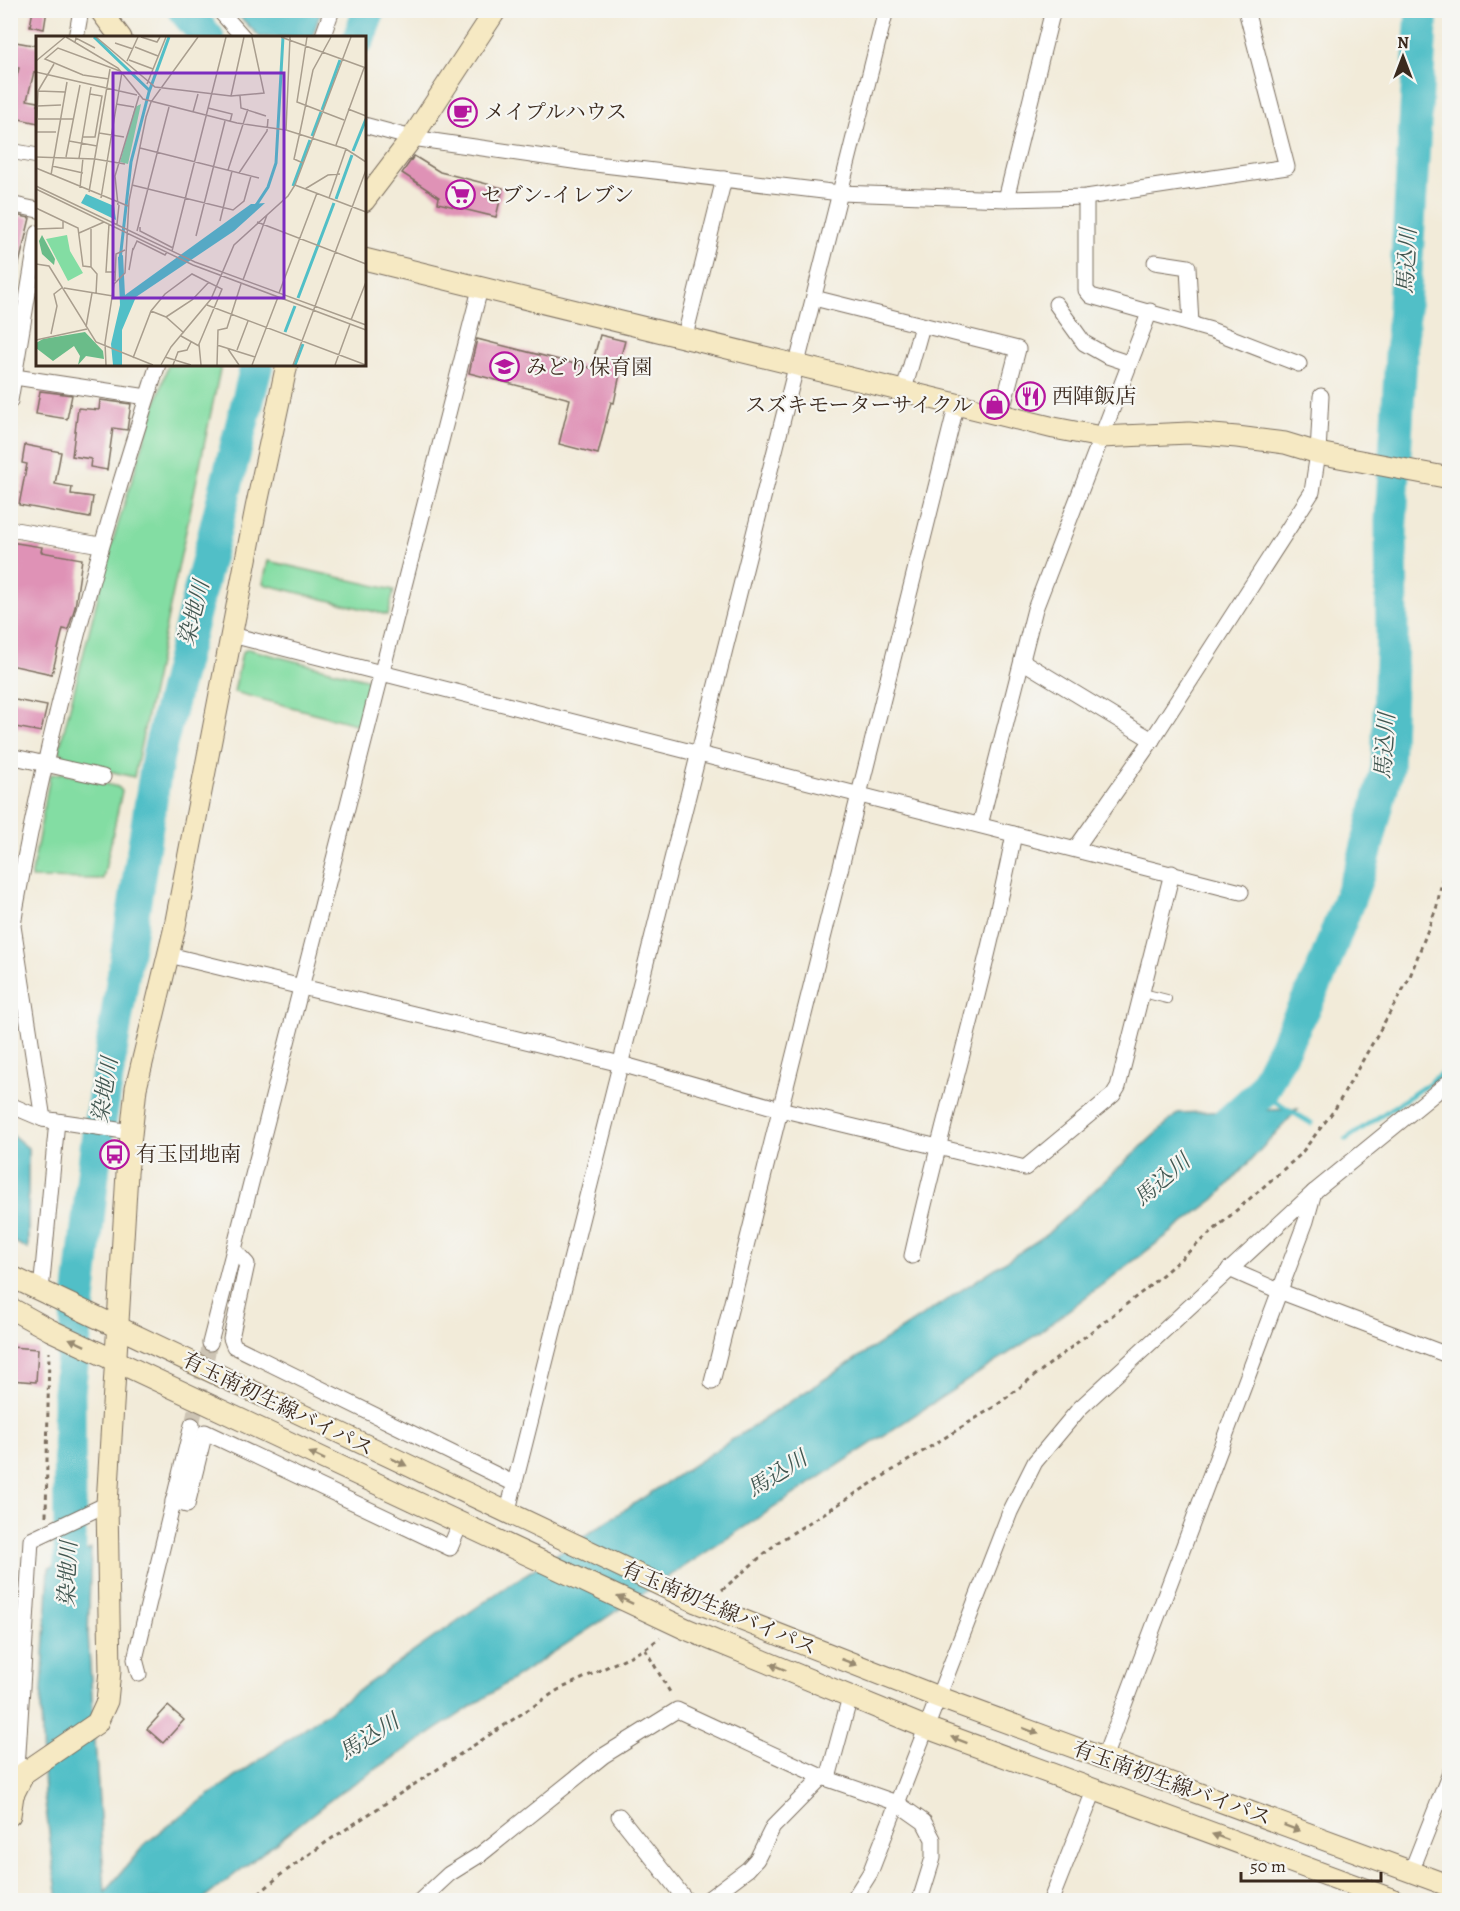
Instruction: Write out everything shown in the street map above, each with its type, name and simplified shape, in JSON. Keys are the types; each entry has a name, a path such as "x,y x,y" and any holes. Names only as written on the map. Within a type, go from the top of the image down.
{"street":[{"path":"76,36 81,10"},
{"path":"100,10 120,36"},
{"path":"219,10 242,36"},
{"path":"323,36 332,10"},
{"path":"366,198 412,138 496,10"},
{"path":"507,1515 886,10"},
{"path":"1006,199 1053,10"},
{"path":"366,126 412,138 840,193 1006,199 1086,197 1287,167 1246,10"},
{"path":"10,151 36,156"},
{"path":"685,336 724,179"},
{"path":"1086,197 1086,290 1091,296 1211,330 1299,364"},
{"path":"10,204 36,210"},
{"path":"366,260 480,289 685,336 1101,437 1189,433 1237,437 1285,443 1318,453 1449,478"},
{"path":"1155,262 1188,267 1191,324"},
{"path":"10,401 35,265"},
{"path":"210,1343 236,1251 300,987 480,289"},
{"path":"814,298 1018,349 1001,414"},
{"path":"1056,304 1084,343 1107,356 1128,363"},
{"path":"980,825 1035,609 1128,363 1150,311"},
{"path":"904,390 922,326"},
{"path":"47,1294 50,1120 14,926 21,880 46,762 100,545 157,366"},
{"path":"20,1761 97,1723 103,1713 109,1686 106,1504 110,1358 128,1131 136,1088 169,955 286,366"},
{"path":"15,377 147,397"},
{"path":"1076,848 1152,740 1312,492 1318,453 1321,396"},
{"path":"712,1382 957,403"},
{"path":"10,529 100,545"},
{"path":"232,635 1076,848 1241,892"},
{"path":"1022,661 1152,740"},
{"path":"10,756 46,762 103,777"},
{"path":"912,1256 937,1147 993,938 1014,834"},
{"path":"169,955 621,1064 780,1109 1021,1168 1029,1167 1113,1095 1118,1087 1172,873"},
{"path":"853,1900 870,1873 1010,1512 1035,1462 1080,1408 1229,1269 1314,1192 1449,1081"},
{"path":"10,1106 50,1120 128,1131"},
{"path":"1104,1758 1314,1192"},
{"path":"236,1251 247,1264 231,1338 234,1346 515,1484"},
{"path":"1229,1269 1279,1291 1449,1356"},
{"name":"有玉南初生線バイパス","path":"10,1276 507,1515 699,1603 938,1697 1449,1886"},
{"name":"有玉南初生線バイパス","path":"10,1308 50,1337 110,1358 460,1524 678,1624 927,1728 1394,1900"},
{"path":"139,1674 135,1659 192,1425"},
{"path":"173,1501 187,1505 205,1432 450,1548 460,1524"},
{"path":"10,1815 16,1785 24,1773 20,1761 16,1692 31,1540 106,1504"},
{"path":"707,1900 748,1869 757,1858 773,1827 825,1777 850,1697"},
{"path":"421,1900 448,1874 481,1854 603,1756 677,1710 825,1777 897,1803 924,1822 933,1839 933,1858 921,1900"},
{"path":"1412,1872 1449,1773"},
{"path":"1051,1900 1094,1791"},
{"path":"619,1816 686,1900"}],"lane":[{"path":"1143,993 1167,999"}],"path":[{"path":"699,1603 736,1581 778,1542 997,1405 1146,1288 1300,1155 1335,1108 1409,979 1437,906 1449,840"},
{"path":"45,1533 50,1337"},
{"path":"252,1900 279,1876 328,1841 558,1690 645,1649 676,1703 677,1710"}],"green space":[{"path":"168,366 221,366 134,777 68,761 59,750 109,553"},
{"path":"268,561 394,590 388,615 263,584"},
{"path":"248,649 369,680 373,687 363,726 234,692 242,652"},
{"path":"62,773 118,787 122,791 103,879 31,878 50,775"}],"water":[{"path":"234,11 321,11 313,36 259,36"},
{"path":"1298,1109 1215,1199 1029,1340 338,1794 202,1900 58,1900 44,1795 41,1708 49,1568 91,1549 88,1635 105,1892 146,1843 205,1798 500,1591 1046,1235 1178,1113"},
{"path":"10,1133 28,1148 28,1249 11,1240"}],"building":[{"path":"33,10 47,10 44,29 30,26"},
{"path":"10,41 36,46 36,72 34,72 27,100 36,102 36,123 10,117 10,103 19,68 10,66"},
{"path":"414,156 440,172 503,188 496,217 438,203 439,197 402,173"},
{"path":"10,214 30,218 18,268 10,267"},
{"path":"600,335 625,341 616,374 620,374 614,403 611,402 598,454 559,444 570,399 469,373 477,339 591,368"},
{"path":"40,391 72,395 67,419 36,414"},
{"path":"100,400 131,404 127,430 113,428 107,470 90,467 91,459 72,456 78,408 99,410"},
{"path":"25,445 61,452 55,484 72,487 71,494 93,497 90,518 19,505 27,464 22,463"},
{"path":"10,542 42,547 41,552 82,559 75,607 68,630 63,629 52,674 10,665"},
{"path":"10,699 47,706 41,732 10,726"},
{"path":"10,1347 38,1349 36,1382 10,1380"},
{"path":"168,1706 184,1720 163,1743 147,1729"}],"waterway":[{"path":"184,10 206,36"},
{"name":"染地川","path":"360,36 369,10"},
{"name":"馬込川","path":"1208,1141 1261,1093 1321,973 1363,862 1387,768 1392,635 1391,521 1422,10"},
{"name":"染地川","path":"67,1604 70,1558 69,1392 96,1147 158,756 256,366"},
{"path":"1346,1139 1431,1082 1450,1066"},
{"path":"1261,1093 1311,1123"}],"tunnel":[{"path":"192,1425 210,1343"}],"place":[{"name":"メイプルハウス","path":"463,112"},
{"name":"セブン-イレブン","path":"460,195"},
{"name":"みどり保育園","path":"505,367"},
{"name":"西陣飯店","path":"1031,396"},
{"name":"スズキモーターサイクル","path":"994,405"},
{"name":"有玉団地南","path":"115,1154"}]}
